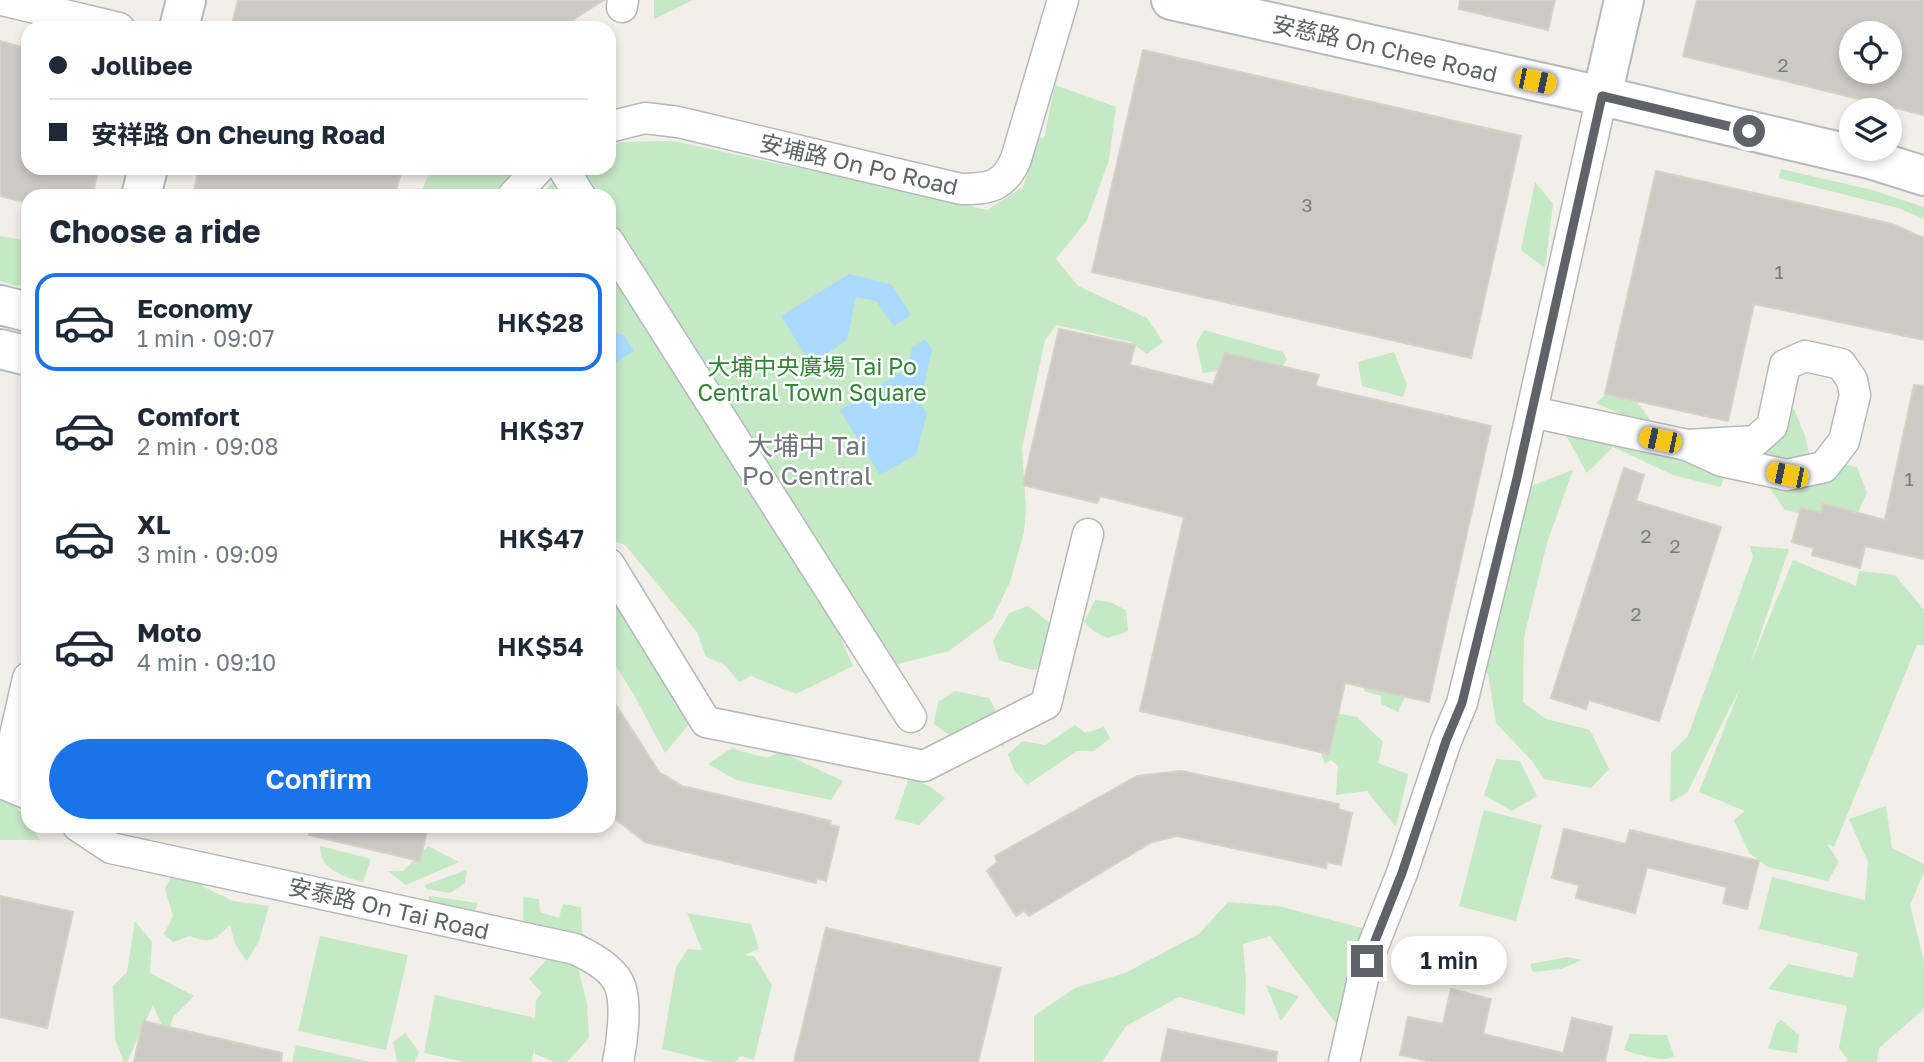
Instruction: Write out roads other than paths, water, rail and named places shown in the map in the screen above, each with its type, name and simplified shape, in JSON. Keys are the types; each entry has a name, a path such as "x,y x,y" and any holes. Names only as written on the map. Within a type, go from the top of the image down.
{"street":[{"path":"2,0 90,21"},
{"path":"181,21 186,0"},
{"name":"安埔路 On Po Road","path":"616,125 645,118 678,122 961,189 983,189 1008,175 1016,159 1063,0"},
{"name":"安慈路 On Chee Road","path":"1171,0 1602,96 1870,159 1924,176"},
{"path":"1345,1062 1367,961 1398,884 1446,741 1462,703 1532,412 1624,0"},
{"path":"520,189 532,175"},
{"path":"616,253 911,717"},
{"path":"0,305 21,310"},
{"path":"0,349 21,354"},
{"path":"1532,412 1687,445 1722,461 1787,475 1824,467 1844,441 1855,395 1852,380 1841,364 1805,356 1786,365 1772,426 1755,441 1687,445"},
{"path":"616,576 706,722 924,766 1046,704 1088,534"},
{"path":"11,787 21,723"},
{"name":"安泰路 On Tai Road","path":"88,833 111,848 575,949 598,960 620,984 623,1015 619,1061"}],"water":[{"path":"849,274 891,284 911,315 894,326 876,301 856,297 847,340 811,364 781,316"},
{"path":"616,333 624,335 634,351 616,363"},
{"path":"925,339 932,350 920,403 927,413 916,455 880,475 840,410 907,368 912,348"}],"district":[{"name":"大埔中 Tai Po Central","path":"807,460"}],"park label":[{"name":"大埔中央廣場 Tai Po Central Town Square","path":"812,379"}]}
